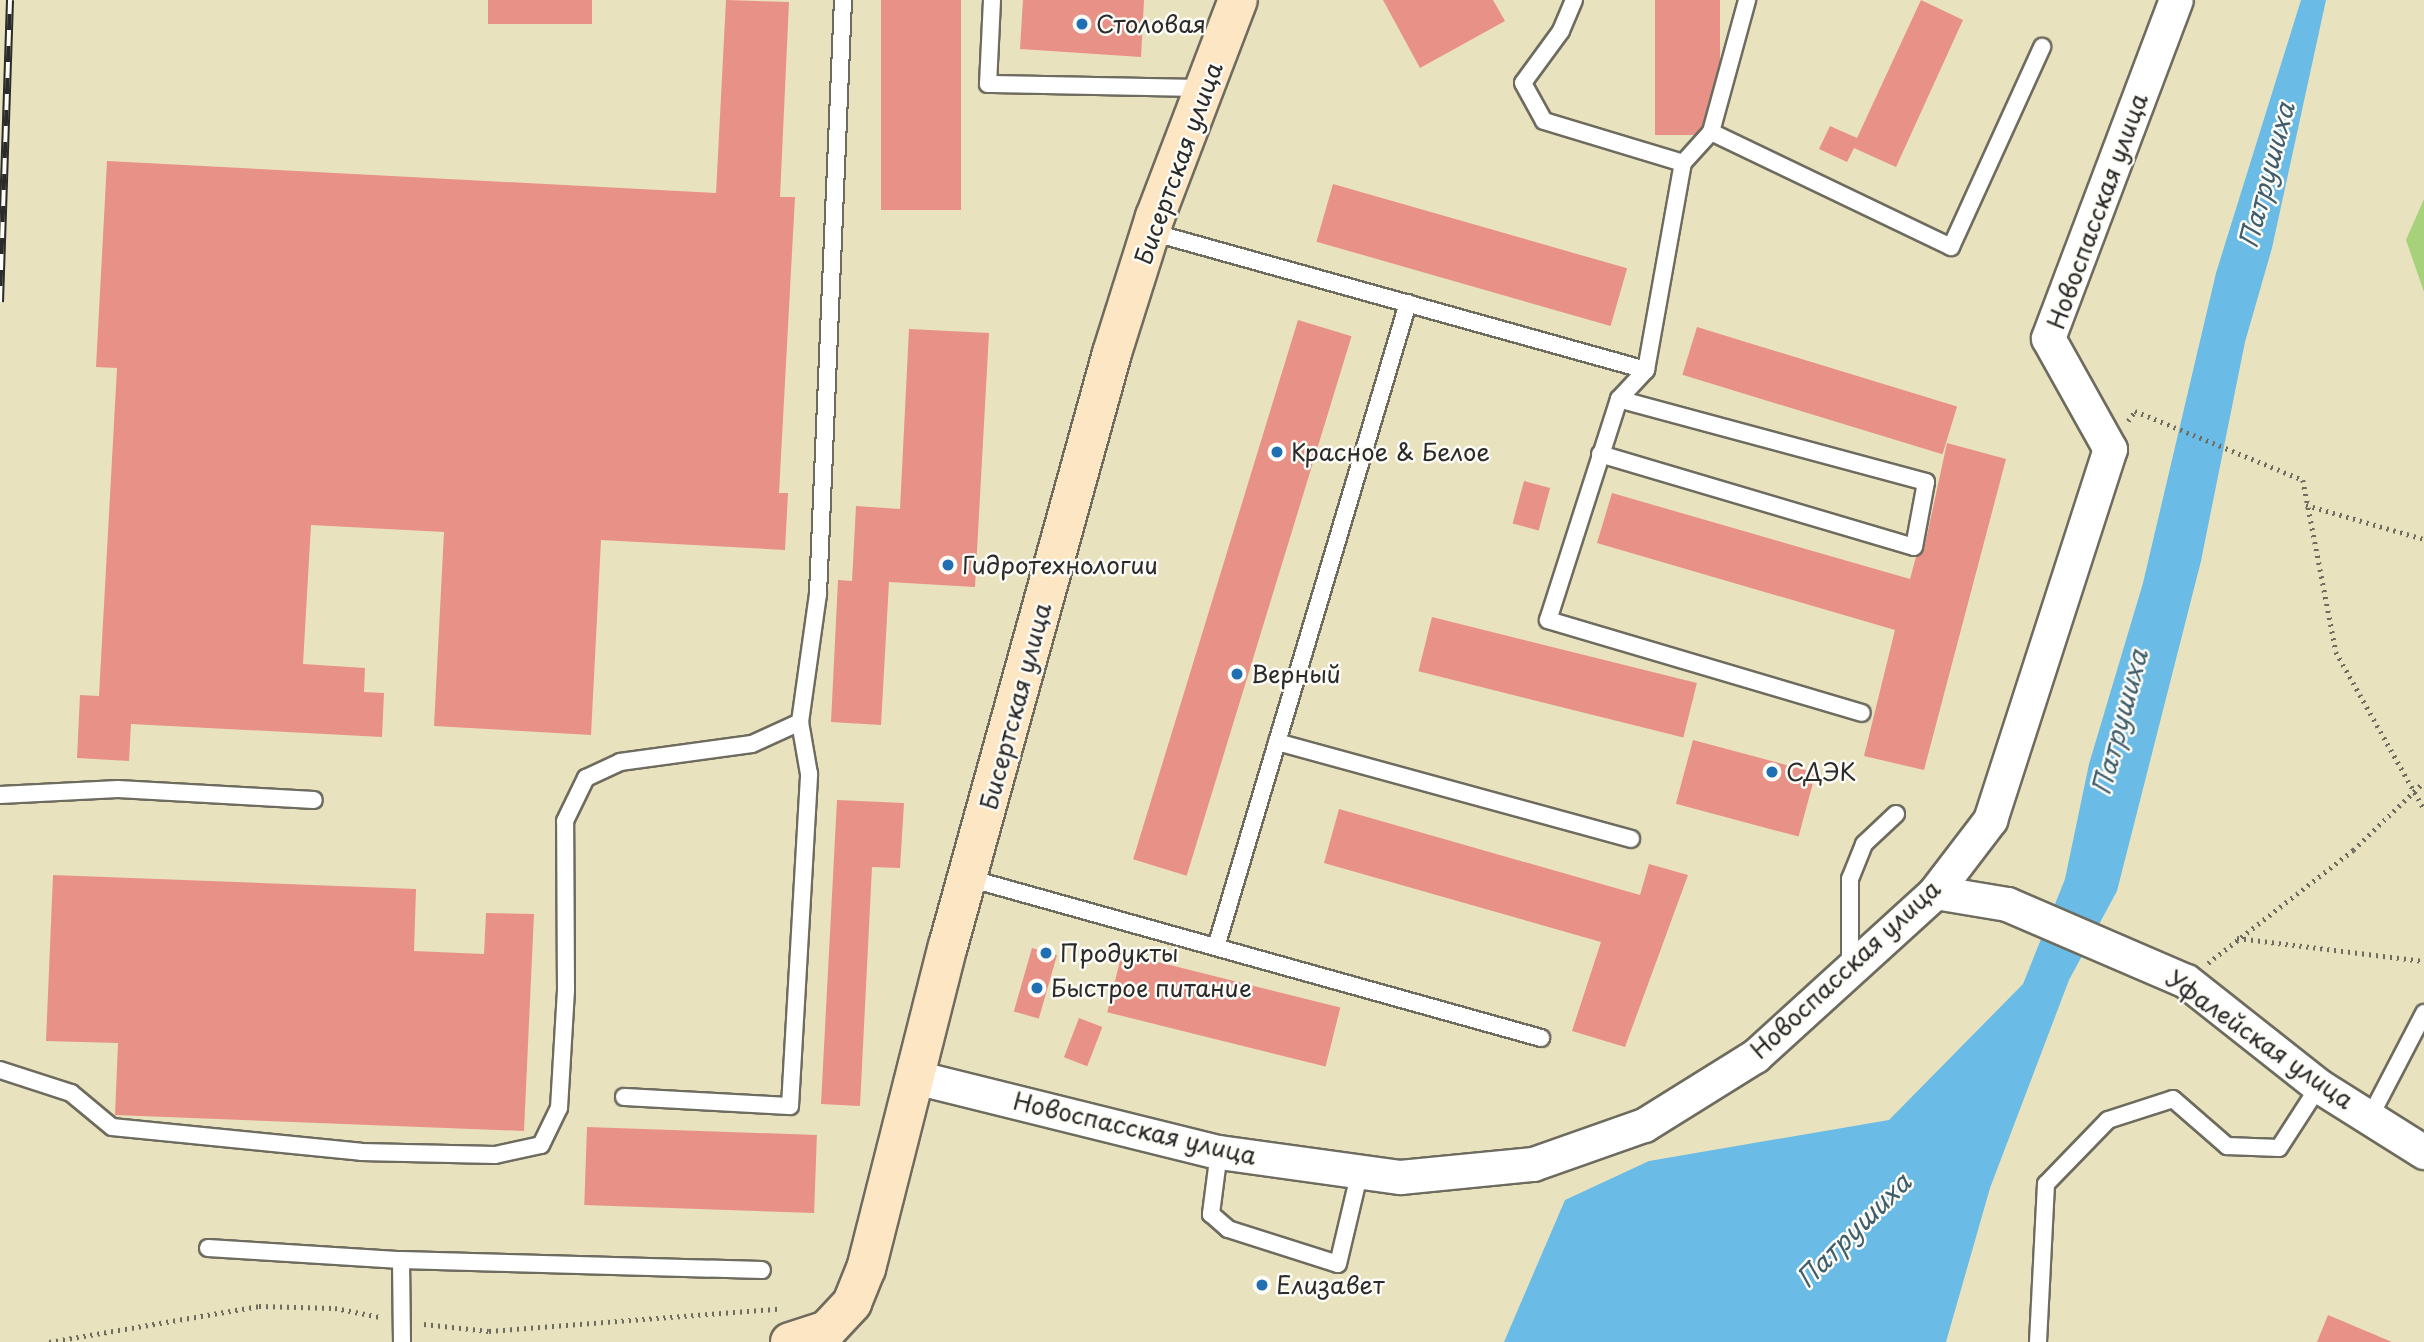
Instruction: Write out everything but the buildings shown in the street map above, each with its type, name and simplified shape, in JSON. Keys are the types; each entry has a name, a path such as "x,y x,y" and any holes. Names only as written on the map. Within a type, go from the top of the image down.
{"main road":[{"name":"Бисертская улица","path":"829,1336 852,1303 866,1269 968,878 1112,353 1151,232 1238,0"},
{"path":"790,1342 829,1336"}],"street":[{"name":"Новоспасская улица","path":"915,1077 1219,1152 1400,1177 1533,1164 1644,1125 1755,1056 1850,972 1935,891 1990,820 2110,449 2048,338 2176,0"},
{"name":"Уфалейская улица","path":"1935,891 2007,904 2129,954 2186,981 2319,1086 2371,1115 2424,1152"}],"lane":[{"path":"624,1097 790,1105 809,774 800,722 818,594 843,0"},
{"path":"992,0 988,84 1205,88"},
{"path":"1574,0 1561,31 1522,83 1544,121 1683,163"},
{"path":"1747,0 1711,132 1683,163 1646,370 1619,399 1548,620 1862,713"},
{"path":"1711,132 1951,247 2042,47"},
{"path":"1151,232 1646,370"},
{"path":"1216,947 1408,303"},
{"path":"1600,454 1914,547 1926,482 1619,399"},
{"path":"0,1069 71,1093 112,1127 361,1153 495,1155 541,1145 559,1108 566,990 565,821 586,778 620,762 752,744 800,722"},
{"path":"1277,742 1631,839"},
{"path":"0,796 118,789 314,800"},
{"path":"1850,972 1850,879 1864,845 1896,814"},
{"path":"968,878 1541,1038"},
{"path":"2371,1115 2424,1013"},
{"path":"2038,1342 2046,1184 2108,1120 2172,1099 2227,1146 2279,1148 2319,1086"},
{"path":"1219,1152 1211,1214 1228,1229 1338,1264 1360,1171"},
{"path":"208,1248 401,1260 762,1270"},
{"path":"401,1260 402,1342"}],"path":[{"path":"2135,411 2303,480 2336,652 2412,793 2424,809"},
{"path":"2306,505 2424,539"},
{"path":"2186,981 2236,938 2353,850 2424,782"},
{"path":"2236,938 2424,961"}],"green space":[{"path":"2424,199 2424,292 2406,240"}],"water":[{"name":"Патрушиха","path":"2301,0 2326,0 2272,248 2245,342 2201,561 2117,891 2069,980 1990,1188 1946,1342 1504,1342 1565,1200 1649,1161 1889,1120 2023,984 2065,879 2089,764 2143,583 2216,273"}],"railway":[{"path":"0,302 10,0"}],"place":[{"name":"Столовая","path":"1082,24"},
{"name":"Красное & Белое","path":"1277,452"},
{"name":"Гидротехнологии","path":"948,565"},
{"name":"Верный","path":"1237,674"},
{"name":"СДЭК","path":"1772,772"},
{"name":"Продукты","path":"1046,953"},
{"name":"Быстрое питание","path":"1037,988"},
{"name":"Елизавет","path":"1262,1285"}]}
